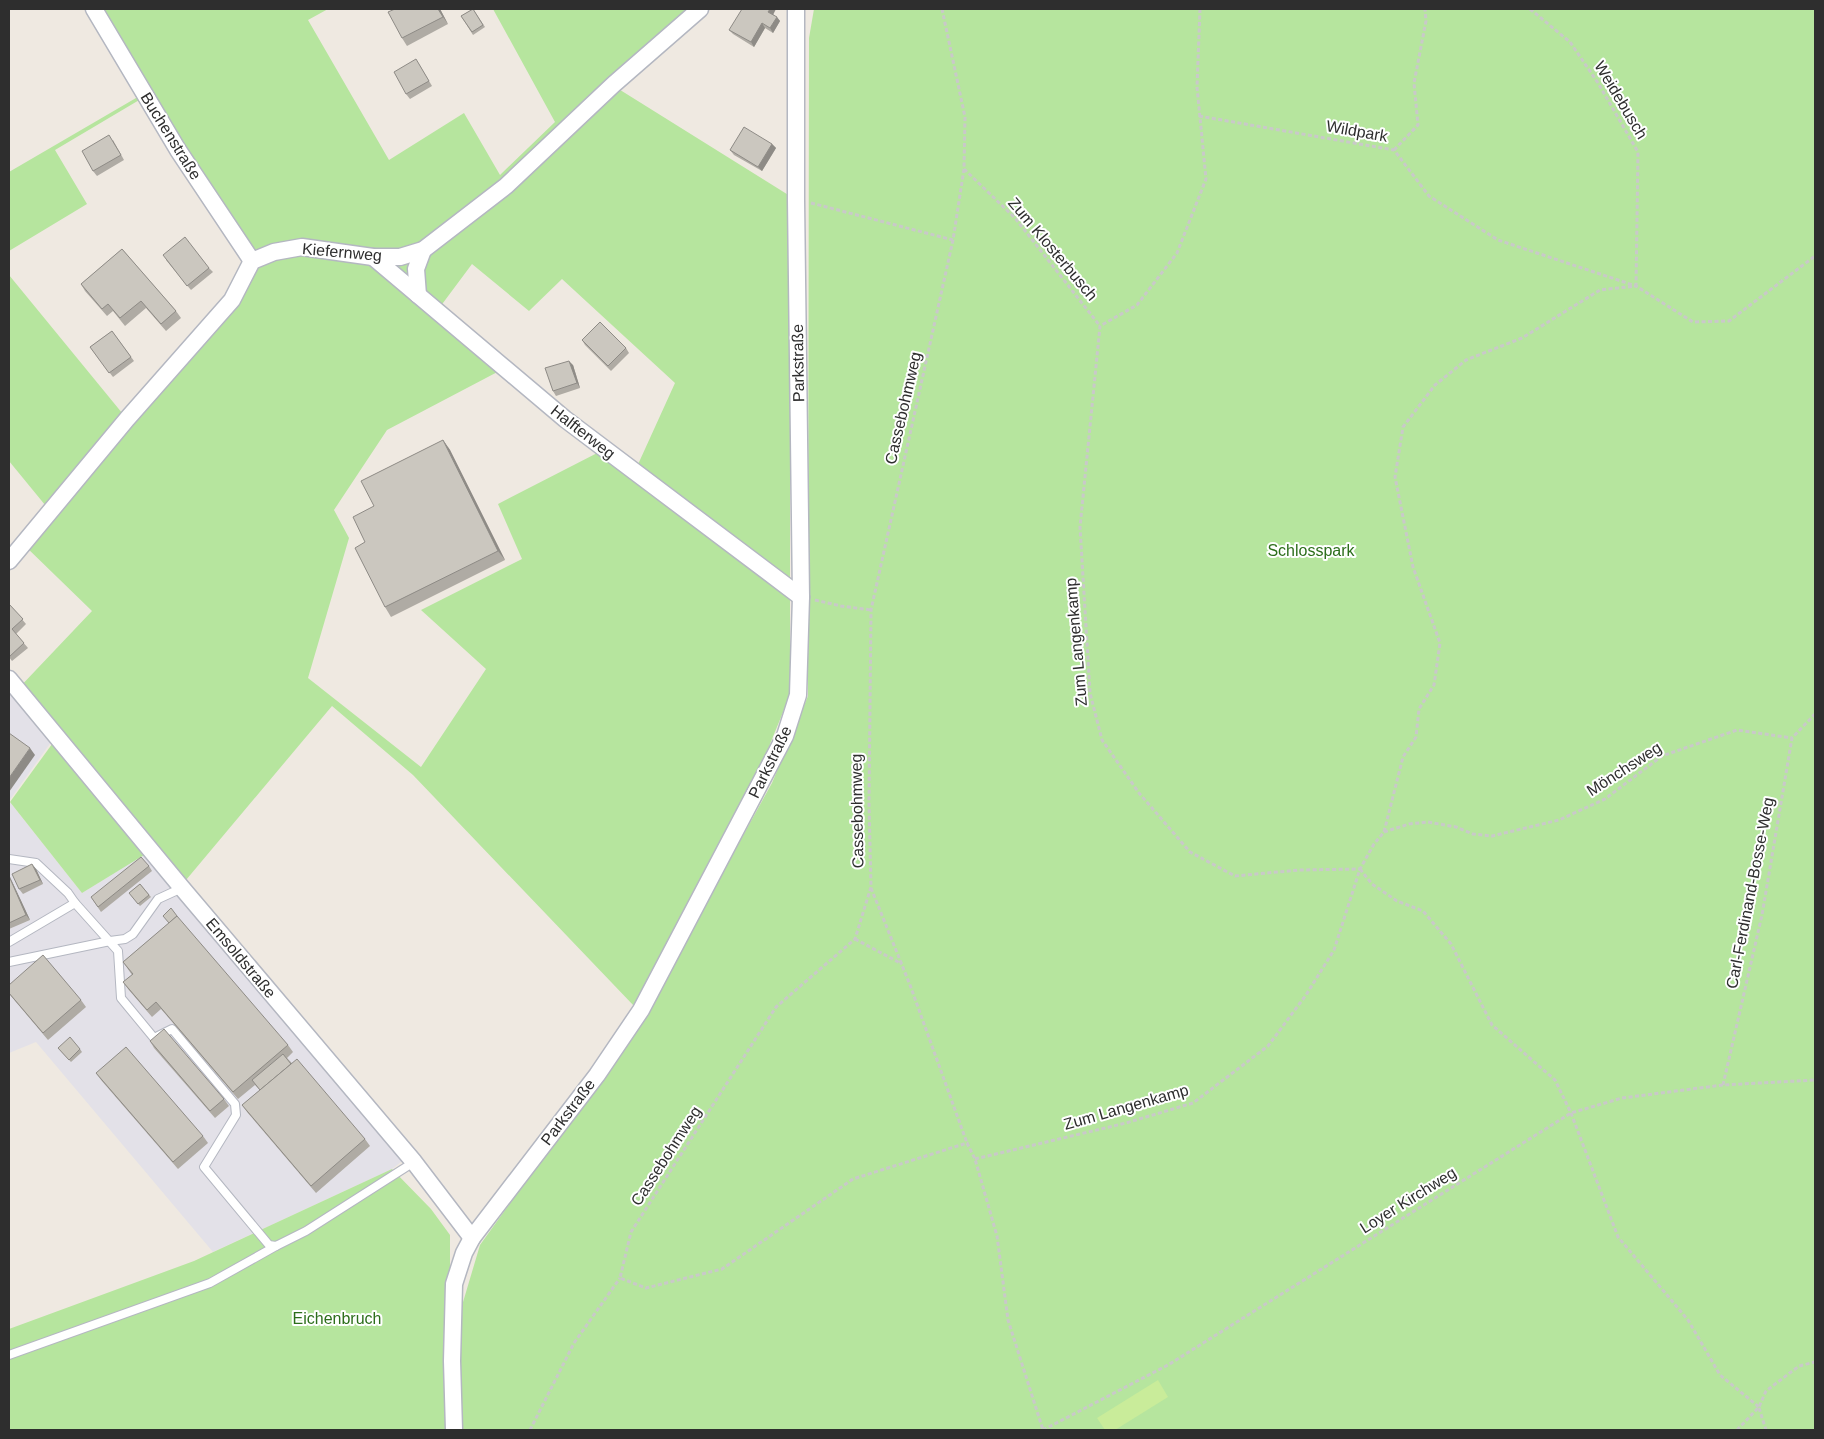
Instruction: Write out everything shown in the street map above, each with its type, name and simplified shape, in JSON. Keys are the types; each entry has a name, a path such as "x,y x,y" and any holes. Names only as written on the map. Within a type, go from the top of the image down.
{"street":[{"name":"Buchenstraße","path":"94,9 178,150 252,261"},
{"name":"Kiefernweg","path":"252,261 274,252 302,247 373,257 400,257 423,250 506,186 614,84 700,9"},
{"name":"Parkstraße","path":"454,1430 452,1361 454,1284 464,1253 472,1238 597,1075 641,1010 785,736 798,696 800,597 796,9"},
{"path":"418,295 416,269 423,250"},
{"name":"Halfterweg","path":"373,257 565,420 800,597"},
{"path":"9,561 127,419 232,300 252,261"},
{"name":"Emsoldstraße","path":"9,679 182,888 414,1162 472,1238"}],"lane":[{"path":"9,859 36,863 68,893 118,951 121,998 154,1038 172,1029 235,1104 236,1115 204,1166 265,1241 270,1245 276,1246"},
{"path":"9,962 125,939 134,934 158,899 182,888"},
{"path":"9,942 75,903"},
{"path":"9,1355 210,1283 306,1231 414,1162"}],"path":[{"name":"Cassebohmweg","path":"620,1278 632,1232 776,1007 855,939 871,887 869,784 871,610 954,240 964,169 965,117 942,9"},
{"path":"1100,326 1137,305 1178,253 1206,179 1197,87 1200,9"},
{"path":"1394,150 1418,125 1414,83 1426,21 1425,9"},
{"name":"Weidebusch","path":"1530,9 1570,42 1598,83 1638,152 1636,286"},
{"name":"Wildpark","path":"1199,116 1394,150 1429,196 1498,240 1636,286 1693,322 1729,321 1815,256"},
{"name":"Zum Klosterbusch","path":"964,169 1015,218 1100,326"},
{"path":"796,200 954,240"},
{"path":"1636,286 1600,290 1522,338 1466,360 1435,385 1403,426 1395,477 1413,567 1440,643 1434,686 1419,709 1416,737 1403,757 1384,832 1374,844 1360,869 1372,884 1397,901 1423,911 1451,944 1492,1026 1555,1080 1571,1113 1618,1237 1688,1320 1720,1375 1759,1408 1766,1430"},
{"name":"Zum Langenkamp","path":"975,1159 1126,1123 1193,1103 1200,1098 1268,1046 1306,994 1334,950 1360,869 1299,870 1235,876 1190,852 1139,793 1102,740 1090,692 1080,527 1100,326"},
{"path":"800,597 871,610"},
{"path":"1792,738 1815,714"},
{"name":"Mönchsweg","path":"1384,832 1409,824 1428,822 1456,827 1473,834 1492,836 1559,820 1605,799 1662,756 1737,730 1792,738"},
{"name":"Carl-Ferdinand-Bosse-Weg","path":"1723,1085 1762,915 1792,738"},
{"path":"871,887 902,965 967,1143 975,1159 997,1236 1008,1320 1043,1430"},
{"path":"855,939 902,965"},
{"name":"Loyer Kirchweg","path":"1043,1430 1168,1365 1571,1113 1622,1098 1723,1085 1815,1080"},
{"path":"530,1430 574,1343 620,1278 646,1288 722,1269 852,1179 967,1143"},
{"path":"1738,1430 1759,1408 1766,1391 1799,1366 1815,1362"}],"shaded area":[{"path":"9,682 54,738 9,801"},
{"path":"9,801 82,893 149,852 406,1158 392,1169 213,1252 36,1042 9,1053"}],"green space":[{"path":"100,9 328,9 308,20 389,160 464,113 500,175 555,122 493,9 708,9 617,88 790,196 790,695 757,776 634,1006 413,775 332,706 186,880 17,690 92,611 23,544 50,511 9,461 9,275 127,419 232,300 252,261 146,96 55,150 87,204 9,251 9,172 148,91","holes":["472,264 529,311 562,279 675,383 635,471 605,449 498,504 522,559 421,610 486,669 421,767 308,678 349,538 334,510 387,430 505,368 437,311"]},
{"name":"Schlosspark","path":"814,9 1815,9 1815,1430 459,1430 458,1319 480,1245 640,1022 772,783 808,696 809,38"},
{"path":"55,740 149,852 82,893 10,802"},
{"name":"Eichenbruch","path":"392,1169 431,1209 450,1235 450,1430 9,1430 9,1329 194,1261"},
{"path":"1158,1380 1168,1397 1115,1430 1105,1430 1097,1418"}],"building":[{"path":"395,9 438,9 443,17 402,38 388,12"},
{"path":"473,9 483,25 472,32 461,16"},
{"path":"742,9 770,9 768,12 777,17 770,28 762,23 751,42 729,30"},
{"path":"416,59 429,81 406,94 394,72"},
{"path":"744,127 772,144 758,167 730,150"},
{"path":"109,135 121,155 93,171 82,151"},
{"path":"185,237 209,268 187,286 163,255"},
{"path":"122,249 176,311 161,324 141,301 120,318 108,304 102,309 81,284"},
{"path":"600,322 626,348 608,366 582,340"},
{"path":"112,331 131,357 109,373 90,347"},
{"path":"569,361 577,383 553,391 545,368"},
{"path":"443,440 498,551 385,607 355,548 365,542 353,517 374,506 361,481"},
{"path":"9,604 23,619 12,629 24,643 9,657"},
{"path":"9,733 30,748 9,778"},
{"path":"141,857 149,866 98,907 91,897"},
{"path":"32,864 40,880 19,889 12,874"},
{"path":"9,876 26,915 9,923"},
{"path":"140,884 149,895 138,904 129,893"},
{"path":"171,908 177,916 169,923 163,916"},
{"path":"177,916 288,1045 233,1092 156,1002 147,1010 123,982 133,974 123,962"},
{"path":"43,955 81,1000 43,1033 9,993 9,985"},
{"path":"164,1029 224,1099 210,1111 150,1041"},
{"path":"70,1037 80,1049 69,1060 58,1048"},
{"path":"126,1047 203,1136 173,1162 96,1073"},
{"path":"283,1054 291,1064 260,1090 252,1080"},
{"path":"297,1059 365,1139 311,1186 242,1105"}]}
